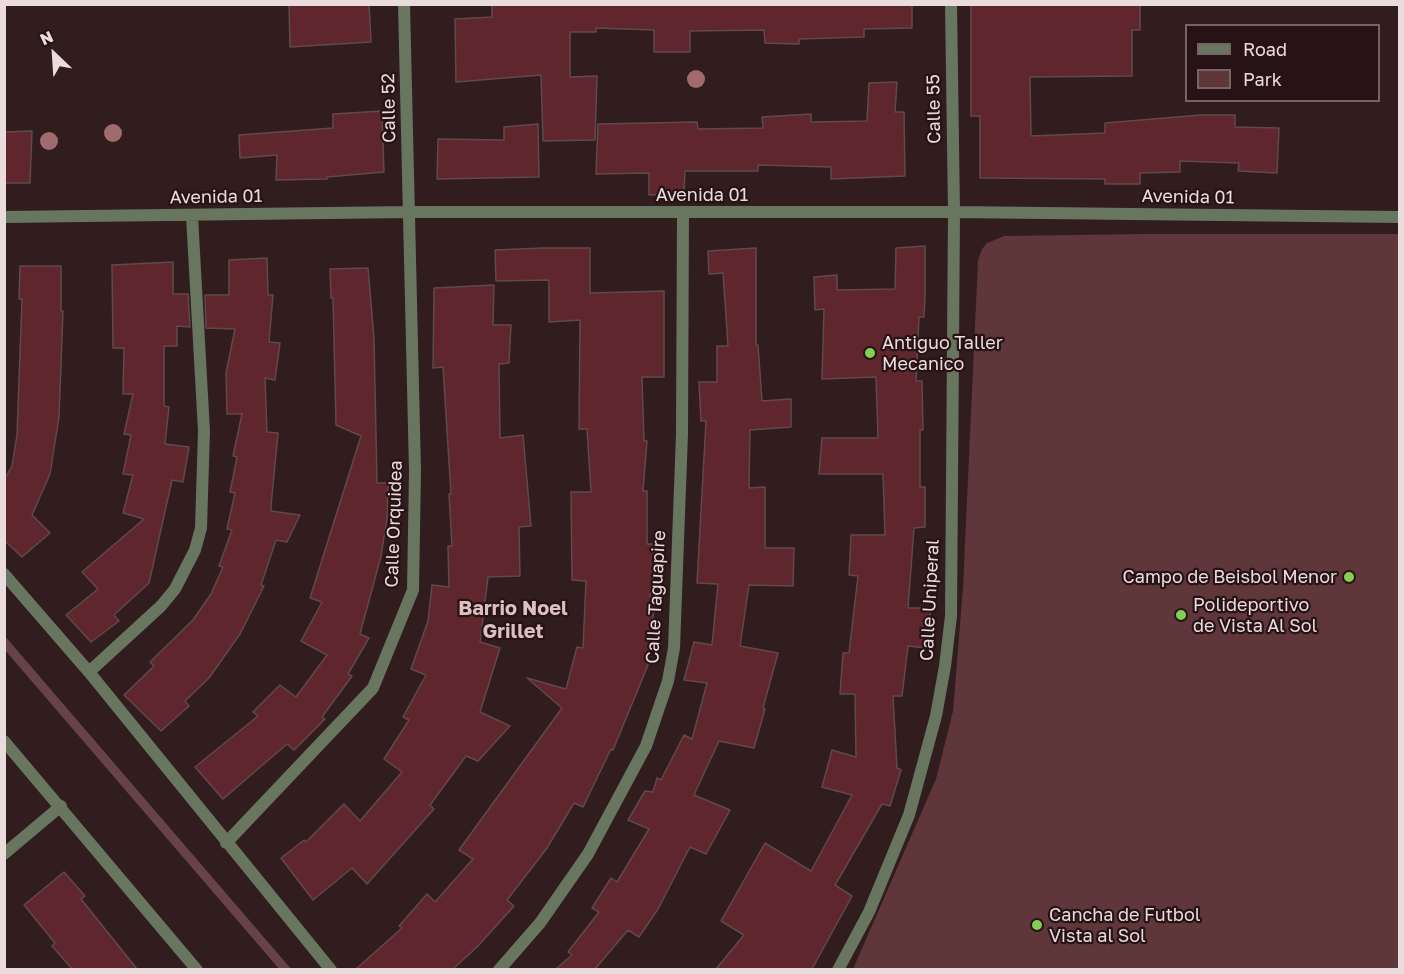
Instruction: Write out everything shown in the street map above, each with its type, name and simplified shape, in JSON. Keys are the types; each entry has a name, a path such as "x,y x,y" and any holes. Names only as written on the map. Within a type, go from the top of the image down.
{"street":[{"name":"Calle 52","path":"404,4 409,212"},
{"name":"Calle 55","path":"951,4 954,212"},
{"name":"Avenida 01","path":"4,217 409,212 954,212 1400,217"},
{"name":"Calle Orquidea","path":"226,843 373,688 413,590 415,471 409,212"},
{"name":"Calle Uniperal","path":"838,969 873,902 909,816 936,716 945,666 951,616 954,212"},
{"name":"Calle Taguapire","path":"499,969 540,923 588,854 645,746 668,681 674,648 682,434 682,213"},
{"path":"89,672 161,606 175,589 195,550 201,528 204,431 192,216"},
{"path":"4,574 89,672 330,969"},
{"path":"4,741 197,969"},
{"path":"4,854 61,806"}],"green space":[{"name":"Polideportivo de Vista Al Sol","path":"1399,234 1399,969 853,969 936,779 953,711 963,587 978,260 982,249 987,243 1004,236"}],"building":[{"path":"289,4 369,4 371,42 290,47"},
{"path":"492,4 912,4 912,28 864,29 864,37 799,39 799,44 765,43 764,30 690,31 690,52 654,52 654,30 596,28 596,32 570,32 570,77 597,76 595,140 543,141 541,75 456,82 455,19 492,17"},
{"path":"971,4 1140,4 1140,30 1132,30 1132,76 1030,77 1031,136 1105,133 1105,123 1201,115 1235,115 1235,127 1279,128 1277,173 1238,171 1239,163 1180,161 1180,172 1140,173 1140,184 1105,184 1105,179 980,178 980,116 971,116"},
{"path":"897,82 895,112 904,112 905,176 831,179 831,167 758,165 758,171 685,171 684,193 649,195 649,173 596,174 598,124 697,122 698,129 763,128 762,117 811,114 811,122 867,121 869,83"},
{"path":"382,111 384,172 327,177 327,179 276,180 277,155 240,158 239,135 333,128 333,114"},
{"path":"538,124 539,177 437,179 438,139 504,140 504,127"},
{"path":"32,131 30,183 4,183 4,132"},
{"path":"925,246 924,317 919,317 916,381 922,381 923,430 920,430 920,487 925,487 925,527 914,528 908,608 931,608 925,648 908,646 902,696 893,696 897,768 901,770 890,806 882,804 835,885 852,896 812,969 716,969 744,935 721,921 765,843 811,871 852,795 822,787 832,750 856,757 855,694 840,694 843,653 849,653 858,576 849,575 851,535 885,535 883,474 819,474 822,438 878,438 876,377 822,379 824,309 815,310 814,277 837,275 837,290 895,289 896,248"},
{"path":"590,248 590,293 664,291 664,377 642,377 644,441 647,441 643,491 647,491 647,544 657,544 650,597 655,598 648,665 613,750 611,749 583,807 574,803 547,848 507,900 514,906 478,946 453,969 356,969 402,928 399,926 427,894 435,902 473,859 459,850 562,708 527,678 566,689 577,647 583,648 586,581 572,580 571,492 591,492 587,429 579,429 580,320 549,322 549,280 496,281 495,250"},
{"path":"756,248 756,345 758,345 762,401 791,399 791,427 750,430 749,488 765,487 765,548 794,548 793,586 749,585 740,646 778,653 763,708 765,709 754,748 719,741 694,795 730,810 706,854 690,847 658,909 639,937 628,930 595,969 556,969 572,955 568,952 599,912 592,908 611,878 617,882 649,829 628,820 645,791 653,792 657,778 661,780 684,735 692,739 707,683 684,680 694,642 712,645 718,584 697,583 706,421 701,421 699,382 717,382 717,346 728,346 723,273 709,274 708,251"},
{"path":"267,258 268,295 273,295 269,342 280,343 275,380 265,378 267,432 278,433 271,511 300,515 287,542 276,540 261,585 264,586 240,634 209,678 185,701 189,706 161,731 124,695 154,666 150,662 193,620 211,594 223,567 219,566 232,530 227,529 235,493 230,492 237,457 233,456 242,414 227,414 226,373 235,329 206,328 205,295 229,295 229,260"},
{"path":"173,262 173,294 188,294 190,327 177,326 177,346 164,346 164,406 169,407 165,444 189,447 183,482 172,480 149,583 114,615 119,621 91,642 66,615 98,589 82,572 144,519 123,513 133,475 123,474 131,435 124,434 133,394 123,394 124,348 113,348 112,265"},
{"path":"20,266 61,266 61,311 63,311 59,417 50,474 32,515 50,533 22,557 4,540 4,480 12,466 17,435 22,299 19,299"},
{"path":"368,268 374,338 377,483 388,483 387,519 381,556 360,634 369,638 348,674 352,676 322,717 325,719 294,750 287,744 223,799 195,767 258,716 253,712 280,685 296,697 327,655 301,641 322,602 310,598 361,436 336,425 333,298 331,298 330,269"},
{"path":"494,285 493,325 511,325 509,363 499,364 500,438 523,435 531,526 519,527 520,576 488,577 480,642 500,648 480,712 510,726 478,761 466,756 430,805 434,809 367,884 352,868 313,900 281,858 304,840 306,842 344,804 360,821 402,772 384,759 409,720 403,717 426,675 411,669 428,621 432,585 449,587 448,546 452,546 449,494 451,494 443,367 433,368 434,288"},
{"path":"64,872 85,896 81,899 137,969 72,969 52,946 55,943 24,905"}],"waterway":[{"path":"4,642 286,970"}],"place":[{"name":"Antiguo Taller Mecanico","path":"870,353"},
{"name":"Campo de Beisbol Menor","path":"1349,577"},
{"name":"Polideportivo de Vista Al Sol","path":"1181,615"},
{"name":"Cancha de Futbol Vista al Sol","path":"1037,925"}],"district":[{"name":"Barrio Noel Grillet","path":"513,620"}]}
